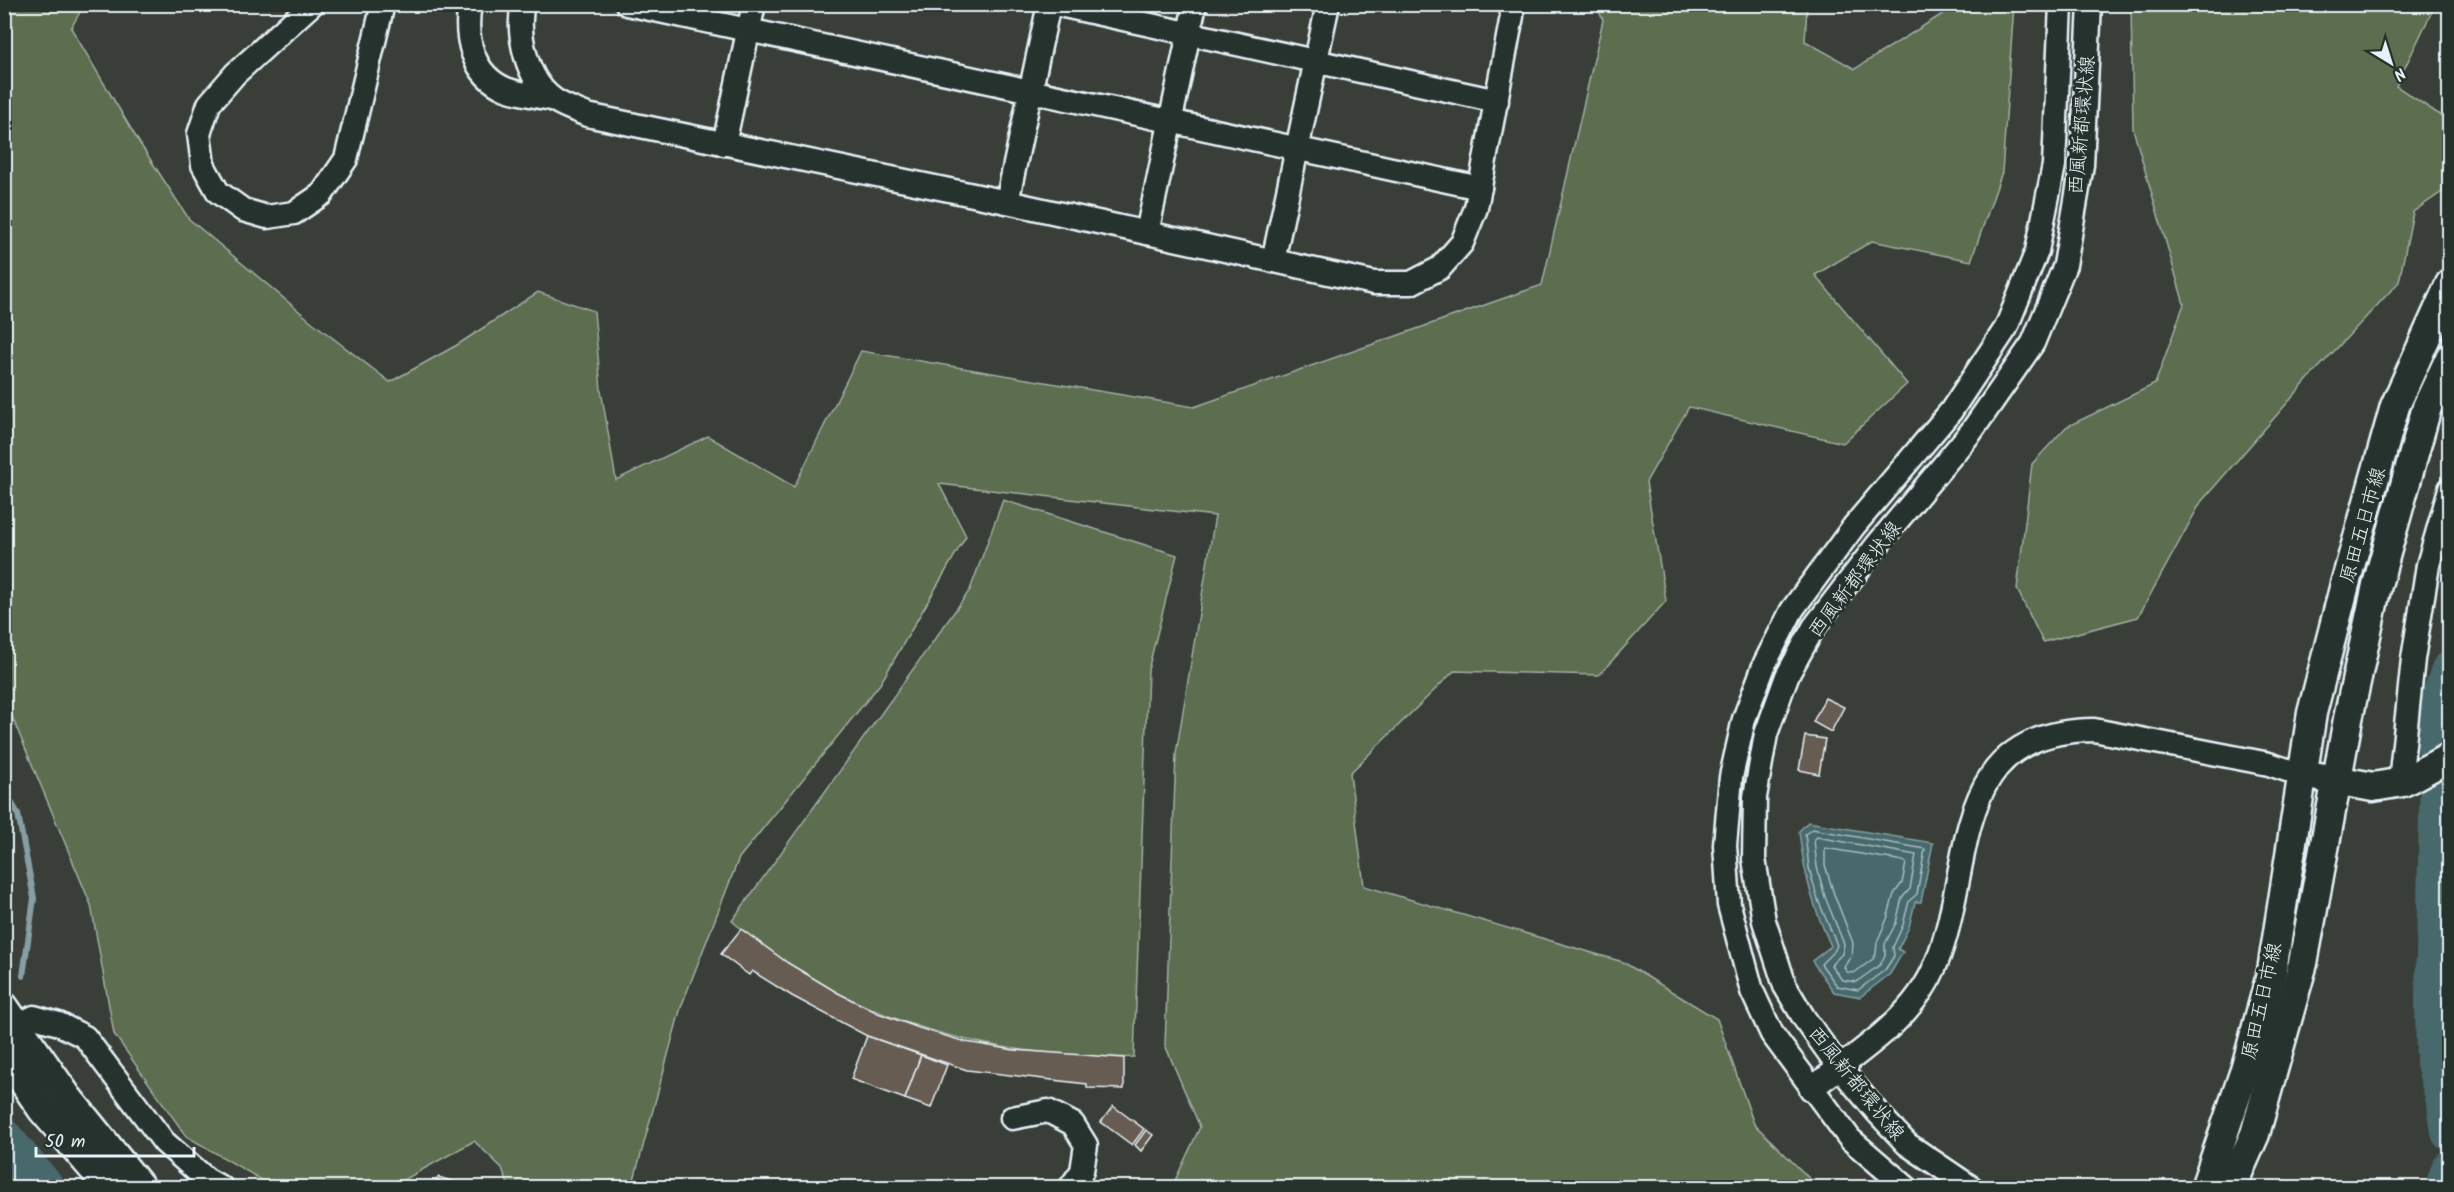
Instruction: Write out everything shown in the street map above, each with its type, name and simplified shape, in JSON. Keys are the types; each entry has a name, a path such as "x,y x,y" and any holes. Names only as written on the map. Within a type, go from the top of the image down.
{"main road":[{"name":"原田五日市線","path":"2205,1188 2246,1067 2272,971 2312,713 2395,406 2450,284"},
{"name":"原田五日市線","path":"2231,1188 2255,1134 2302,963 2348,719 2377,585 2427,406 2450,358"},
{"path":"2302,774 2373,787 2402,782 2450,757"},
{"path":"9,1022 141,1188"},
{"path":"4,1053 42,1109 110,1188"}],"street":[{"path":"312,4 235,74 215,97 209,104 199,134 203,165 218,192 243,210 267,217 294,213 322,194 346,159 383,4"},
{"path":"523,4 522,46 532,74 552,99"},
{"path":"627,4 1480,188"},
{"path":"724,144 754,4"},
{"path":"1007,202 1049,4"},
{"path":"1055,4 1497,101"},
{"path":"1148,233 1195,4"},
{"path":"1273,261 1328,4"},
{"path":"470,6 468,36 472,56 488,76 505,89 552,99 587,115 1007,202 1374,283 1411,283 1440,268 1462,243 1476,208 1512,16 1511,4"},
{"name":"西風新都環状線","path":"1906,1188 1850,1139 1772,1034 1752,991 1729,905 1725,845 1731,777 1744,719 1765,663 1792,610 1854,526 1952,411 2006,328 2037,251 2054,165 2061,4"},
{"name":"西風新都環状線","path":"1972,1188 1907,1144 1839,1067 1804,1018 1785,986 1764,921 1754,859 1755,808 1766,734 1787,676 1814,627 1877,545 1971,432 2032,344 2065,265 2082,165 2090,4"},
{"path":"2402,782 2413,659 2428,565 2450,489"},
{"path":"1811,1089 1894,1023 1918,998 1936,965 1951,911 1968,824 1981,791 1999,765 2019,747 2045,735 2069,730 2094,730 2269,764 2302,774"},
{"path":"9,1022 34,1017 59,1024 84,1037 164,1142 206,1179 222,1188"},
{"path":"1012,1118 1048,1111 1073,1124 1086,1145 1082,1171 1070,1188"}],"green space":[{"path":"4,5 84,5 71,28 137,139 189,219 312,322 390,382 457,345 538,292 594,311 601,390 616,480 708,436 794,487 861,351 1194,407 1542,285 1603,20 1596,5 1807,5 1805,41 1855,69 1944,13 1975,5 2014,5 2002,172 1971,261 1872,241 1815,275 1907,384 1843,443 1689,407 1646,482 1666,601 1599,675 1454,671 1350,773 1364,886 1623,962 1717,1019 1754,1124 1818,1187 1172,1187 1200,1127 1165,1045 1176,754 1215,516 939,484 966,536 880,684 739,858 681,1007 632,1187 509,1187 502,1168 474,1141 393,1186 274,1187 186,1136 114,1034 91,905 5,700"},
{"path":"2131,5 2435,5 2396,86 2449,121 2449,187 2413,212 2399,282 2310,377 2201,502 2138,617 2043,642 2017,589 2032,464 2066,427 2155,384 2184,304 2133,129"},
{"path":"1003,500 1177,555 1148,670 1134,1057 1079,1056 1003,1047 919,1027 840,994 767,949 732,921 970,590"},
{"path":"4,1157 31,1187 5,1187"}],"water":[{"path":"1808,822 1933,843 1921,902 1915,902 1909,927 1898,949 1903,952 1890,974 1860,997 1834,992 1812,961 1831,946 1814,904 1804,862 1799,831"}],"building":[{"path":"1825,698 1844,707 1831,732 1813,722"},
{"path":"1805,736 1825,739 1819,774 1799,770"},
{"path":"741,929 788,963 838,993 878,1013 919,1028 966,1042 1014,1050 1124,1058 1124,1089 1087,1088 1087,1084 967,1070 867,1036 792,996 752,971 749,975 721,954"},
{"path":"867,1036 921,1055 905,1099 851,1079"},
{"path":"921,1055 947,1065 931,1108 905,1099"},
{"path":"1113,1106 1144,1129 1132,1145 1101,1122"},
{"path":"1146,1130 1153,1135 1141,1151 1135,1145"},
{"path":"438,1177 472,1187 472,1188 435,1188"}],"waterway":[{"path":"2450,670 2433,718 2439,769 2434,999 2435,1063 2446,1104 2450,1132"},
{"path":"4,789 18,814 34,898 23,976"},
{"path":"4,1138 46,1188"},
{"path":"2444,1188 2450,1169"}]}
